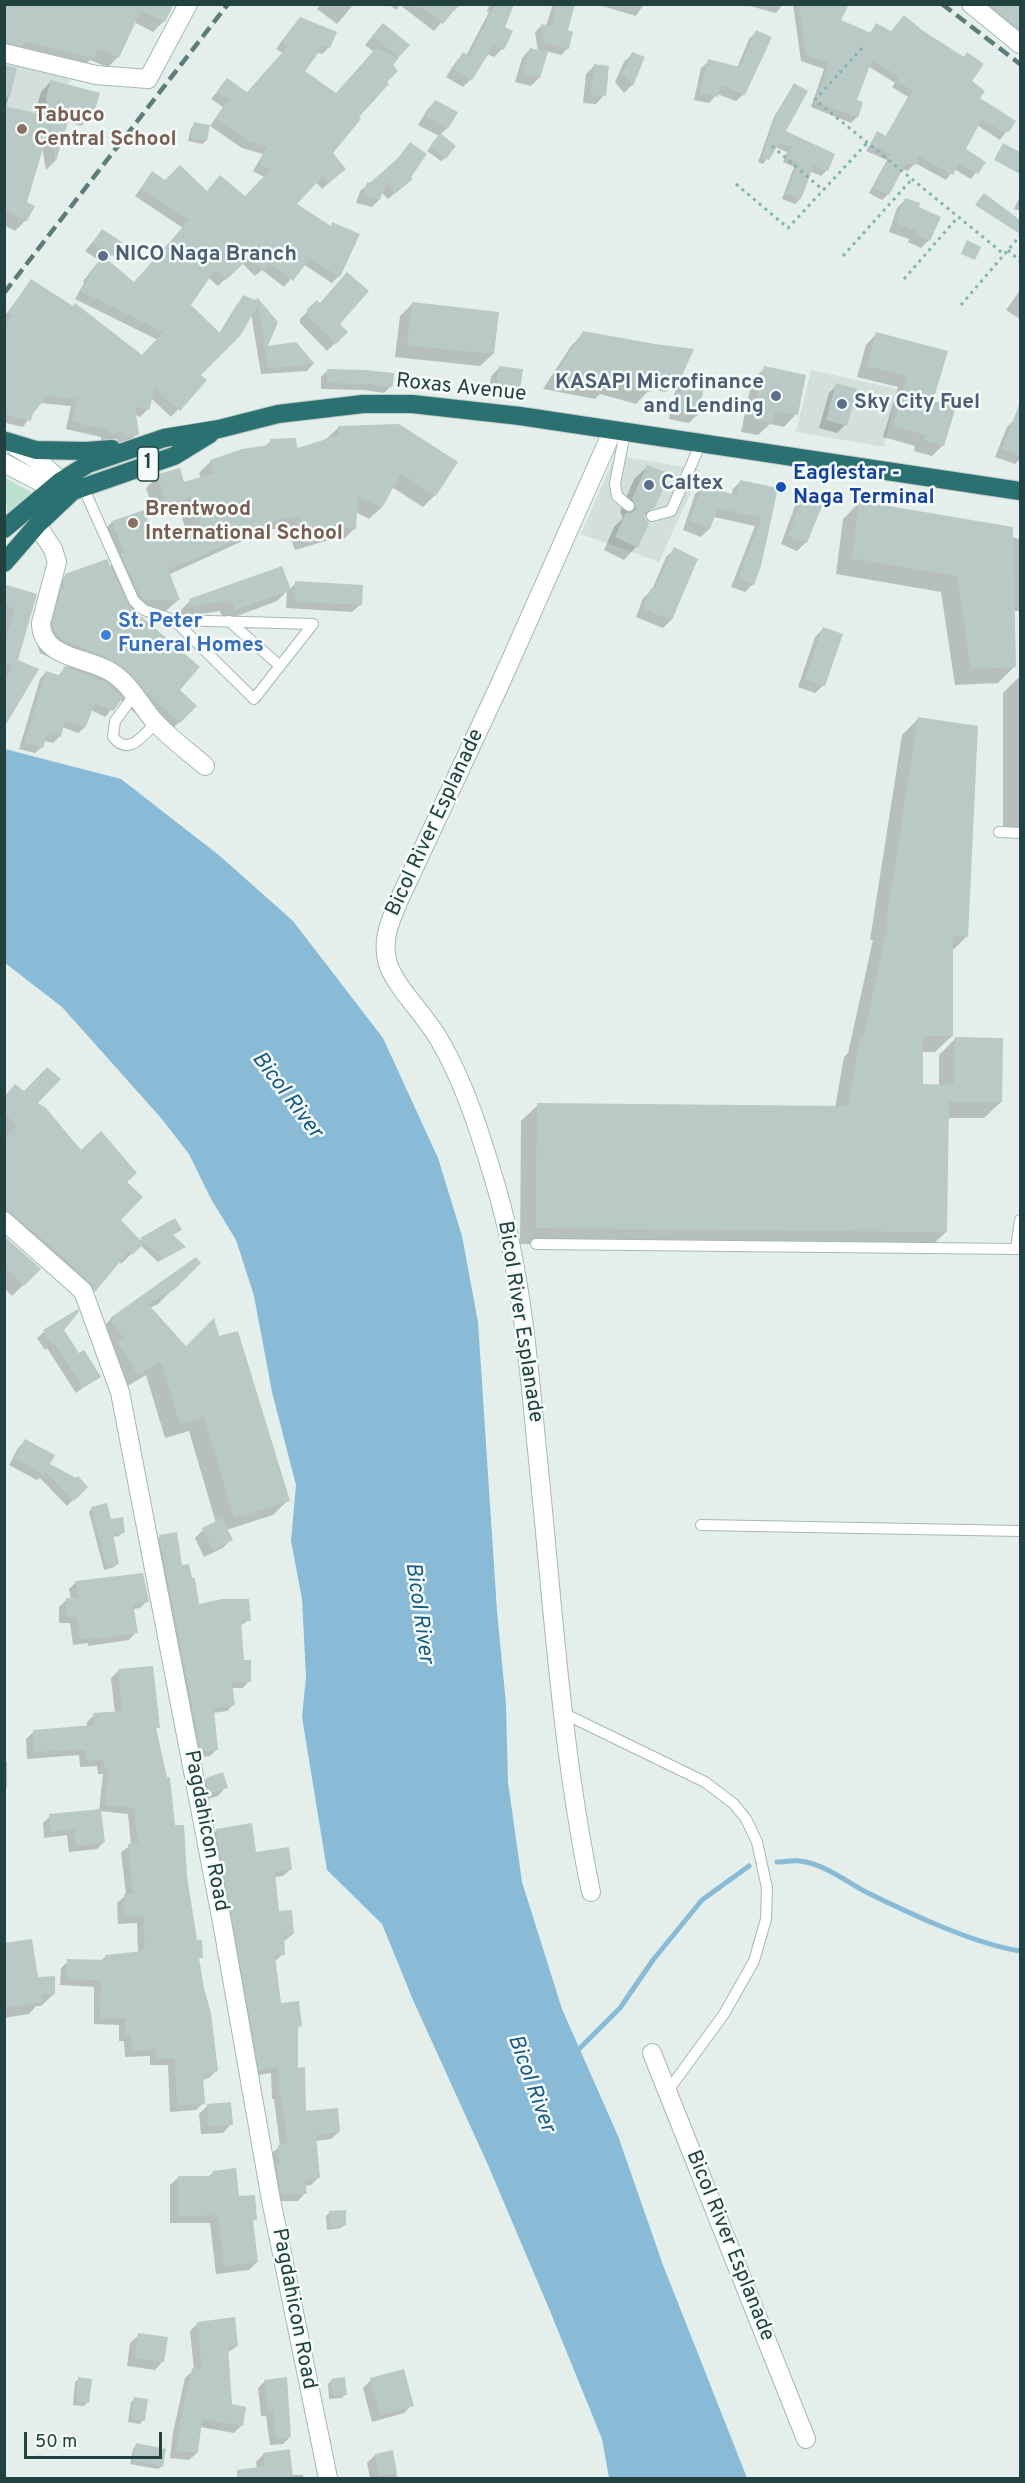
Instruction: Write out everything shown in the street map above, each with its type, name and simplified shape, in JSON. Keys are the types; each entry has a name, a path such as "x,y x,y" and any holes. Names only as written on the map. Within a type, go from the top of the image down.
{"highway":[{"name":"Roxas Avenue","path":"66,489 88,464 164,438 219,429 278,414 363,404 412,404 520,416 1020,491"},
{"name":"Roxas Avenue","path":"66,489 174,456 219,429"},
{"path":"5,440 36,450 60,452 141,447"},
{"name":"1","path":"4,563 66,489"},
{"name":"1","path":"4,530 66,489"}],"street":[{"path":"4,53 96,75 148,79 188,4"},
{"path":"971,4 1020,44"},
{"name":"Bicol River Esplanade","path":"591,1892 578,1829 563,1713 530,1376 512,1247 478,1128 456,1071 429,1023 389,966 385,947 387,929 399,900 619,431"},
{"path":"5,440 36,459 66,489"},
{"path":"4,463 66,489"},
{"path":"37,525 53,549 57,562 41,622 45,643 59,652 112,672 135,694 156,723 205,766"},
{"name":"Pagdahicon Road","path":"4,1221 82,1291 120,1392 222,1922 271,2200 328,2478"},
{"name":"Bicol River Esplanade","path":"652,2053 806,2439"}],"lane":[{"path":"619,431 615,483 617,496 629,506"},
{"path":"652,516 671,511 701,443"},
{"path":"66,489 134,601 144,610 174,620 313,624 254,699 174,620"},
{"path":"229,621 280,666"},
{"path":"135,694 115,721 114,737 118,743 126,746 133,745 156,723"},
{"path":"999,832 1020,833"},
{"path":"536,1244 1018,1249 1020,1220"},
{"path":"701,1525 1020,1531"},
{"path":"563,1713 705,1782 734,1804 746,1819 757,1842 767,1888 766,1919 754,1961 724,2014 667,2092"}],"path":[{"path":"862,48 815,100 1005,255"},
{"path":"736,184 788,228 867,142"},
{"path":"772,146 823,190"},
{"path":"843,256 912,179"},
{"path":"904,279 958,217"},
{"path":"961,305 1020,236"},
{"path":"1008,250 1020,261"}],"shaded area":[{"name":"Tabuco Central School","path":"5,60 73,77 5,181"},
{"path":"811,370 897,389 884,447 796,432"},
{"path":"615,455 701,470 659,562 581,534"}],"green space":[{"path":"4,477 36,495 8,519"}],"water":[{"name":"Bicol River","path":"5,749 121,779 220,856 293,921 383,1038 438,1158 462,1236 478,1322 497,1611 506,1704 508,1782 522,1882 562,2009 618,2136 663,2265 747,2478 609,2478 602,2439 550,2311 488,2165 413,2000 382,1924 327,1870 302,1717 306,1677 302,1599 291,1541 296,1485 272,1392 254,1296 236,1240 211,1199 189,1154 161,1118 62,1007 5,963"}],"building":[{"path":"4,4 174,4 165,22 141,10 119,58 97,48 94,58 24,41 22,46 4,42"},
{"path":"418,4 459,4 443,24"},
{"path":"496,4 514,4 505,27 513,31 504,50 494,45 472,80 453,69 463,52 469,56"},
{"path":"557,4 575,4 568,30 573,32 569,49 544,42 541,24 551,26"},
{"path":"799,4 849,4 841,20 871,33 876,23 891,31 904,15 922,30 964,57 967,52 984,64 972,81 985,91 980,98 1016,121 1009,132 1003,132 982,119 966,149 986,162 978,174 959,163 953,175 919,156 915,166 906,163 889,195 874,187 891,154 870,145 877,131 886,136 913,91 897,81 899,76 872,60 857,100 863,102 858,118 816,101 829,63 806,55"},
{"path":"989,4 1020,4 1020,29 1016,27"},
{"path":"300,17 337,32 330,48 324,45 305,71 336,93 376,48 399,58 393,65 398,71 387,82 389,84 359,117 361,119 333,153 346,169 329,183 323,176 297,204 331,226 332,222 360,234 340,277 310,258 293,281 268,262 263,270 250,257 226,280 215,270 191,305 221,334 243,295 257,301 257,297 278,322 268,346 296,342 315,364 268,368 258,305 240,336 201,375 207,380 180,411 155,389 149,410 135,406 139,435 124,438 123,432 108,434 107,430 72,422 77,399 48,396 33,413 31,421 4,414 4,325 13,316 8,313 31,279 73,306 75,303 142,355 163,332 81,291 90,275 88,274 103,256 134,282 189,220 141,188 152,171 165,180 180,165 207,191 220,175 245,196 270,170 259,164 268,147 249,142 216,118 229,100 217,91 227,78 247,92 288,46 282,41"},
{"path":"383,23 410,45 399,57 372,36"},
{"path":"756,30 772,37 745,95 721,85 718,97 700,93 708,59 740,67"},
{"path":"530,48 548,52 540,78 523,73"},
{"path":"632,52 645,57 633,86 623,73"},
{"path":"594,64 609,66 606,96 591,95"},
{"path":"4,65 17,68 10,97 4,96"},
{"path":"51,80 100,93 93,116 72,109 56,161 50,125 27,202 35,206 27,221 4,209 4,106 49,116 46,97"},
{"path":"794,83 808,91 786,131 835,154 828,171 814,165 801,199 786,194 798,162 787,157 791,147 779,143 769,160 762,157 778,111"},
{"path":"435,100 458,112 448,129 426,116"},
{"path":"194,122 210,125 207,141 191,138"},
{"path":"440,133 456,146 446,159 430,146"},
{"path":"410,142 427,154 411,177 413,179 396,193 386,181 380,200 363,195 367,182 370,183 399,157"},
{"path":"1003,143 1020,152 1020,174 994,160"},
{"path":"984,193 1020,220 1020,234 975,205"},
{"path":"905,198 920,203 919,207 941,217 930,241 915,234 916,231 896,223"},
{"path":"102,229 122,242 113,256 92,243"},
{"path":"967,240 981,247 975,260 961,254"},
{"path":"347,272 369,291 340,324 348,332 336,344 307,315 307,309 317,300 320,303"},
{"path":"412,302 499,312 494,354 407,345"},
{"path":"583,331 694,349 680,380 657,376 650,392 613,382 609,387 554,377"},
{"path":"876,332 948,351 933,401 956,407 944,446 924,440 925,435 893,426 908,376 867,366"},
{"path":"499,366 523,369 520,390 496,387"},
{"path":"764,366 806,375 798,415 775,410 772,423 753,419"},
{"path":"327,369 394,373 393,384 392,387 327,383"},
{"path":"684,378 705,383 698,416 677,411"},
{"path":"836,383 857,389 847,426 826,420"},
{"path":"1020,405 1020,456 1002,449"},
{"path":"399,424 458,462 436,496 401,473 382,508 358,496 356,529 349,527 307,539 299,517 282,518 168,569 180,600 144,600 140,596 121,554 124,552 112,521 144,510 156,541 200,525 191,497 166,505 158,474 180,468 184,482 214,473 210,460 242,449 270,445 270,439 296,438 297,448 338,436 338,426"},
{"path":"647,465 670,474 655,507 645,513 645,518 649,523 638,548 615,537 626,513 632,513 636,508 632,499"},
{"path":"740,480 778,488 761,566 754,585 738,578 762,518 718,508 710,529 690,521 703,484 737,496"},
{"path":"803,496 823,504 807,543 788,536"},
{"path":"859,501 1013,527 1016,667 971,669 957,576 852,558"},
{"path":"674,547 698,559 672,620 643,609 651,588 655,590"},
{"name":"St. Peter Funeral Homes","path":"107,559 129,606 200,667 180,690 197,706 180,723 147,693 125,668 106,657 63,640 54,630 52,623 61,590 65,588 63,583 65,574"},
{"path":"282,566 291,590 235,610 231,600 191,606 189,599"},
{"path":"295,581 363,585 362,605 294,601"},
{"path":"4,584 37,594 18,660 39,669 4,728 4,683 13,665 4,663 4,644 15,609 4,604"},
{"path":"823,627 843,634 825,686 805,679"},
{"path":"64,666 105,682 123,698 113,711 95,703 86,727 65,720 61,737 47,734 43,748 25,742 46,671 61,676"},
{"path":"918,717 978,726 968,937 953,935 953,1036 923,1036 923,1084 954,1085 955,1037 1003,1038 1002,1102 949,1102 947,1232 536,1228 537,1103 848,1106 860,1039 863,1039 888,924 886,923"},
{"path":"47,1067 61,1079 38,1103 46,1108 81,1150 101,1131 137,1173 127,1182 143,1197 121,1220 144,1244 132,1255 129,1251 95,1292 90,1283 58,1252 11,1213 4,1210 4,1140 16,1126 4,1112 4,1097 15,1084 24,1091"},
{"path":"175,1218 182,1230 173,1235 186,1247 163,1259 140,1238"},
{"path":"4,1236 41,1269 24,1286 4,1267"},
{"path":"196,1257 201,1263 175,1289 148,1304 186,1346 214,1318 219,1336 238,1331 290,1501 234,1518 204,1417 180,1424 161,1362 138,1375 117,1342 124,1338 110,1318"},
{"path":"78,1309 79,1312 64,1330 79,1353 84,1350 101,1377 83,1388 54,1342 52,1344 43,1330"},
{"path":"25,1439 55,1455 50,1464 76,1478 78,1476 88,1487 74,1501 46,1472 45,1475 14,1458"},
{"path":"107,1503 111,1519 123,1517 125,1533 113,1534 119,1564 107,1567 91,1507"},
{"path":"222,1518 233,1540 213,1550 202,1528"},
{"path":"177,1532 182,1565 189,1564 192,1578 195,1578 199,1604 222,1599 249,1599 251,1621 241,1621 244,1660 251,1660 251,1682 232,1682 235,1705 214,1709 218,1750 201,1752 159,1535"},
{"path":"143,1573 149,1602 133,1603 138,1633 80,1639 77,1617 66,1616 66,1598 79,1598 75,1581"},
{"path":"153,1666 160,1728 156,1728 167,1777 170,1777 175,1825 184,1825 187,1876 197,1940 202,1940 203,1958 199,1958 211,2013 218,2071 203,2075 205,2104 177,2105 175,2059 156,2058 156,2049 132,2051 131,2034 125,2034 125,2018 100,2018 101,1980 66,1979 67,1959 105,1960 105,1955 143,1951 145,1947 143,1916 125,1917 124,1894 133,1894 128,1844 138,1843 134,1808 105,1805 109,1767 105,1768 103,1760 86,1760 86,1749 34,1752 33,1730 94,1725 93,1713 122,1711 118,1669"},
{"path":"223,1772 228,1788 209,1794 206,1778"},
{"path":"101,1809 105,1842 76,1846 74,1829 51,1832 49,1814"},
{"path":"252,1823 256,1852 289,1847 292,1869 275,1872 279,1911 292,1910 294,1934 284,1935 285,1955 275,1955 281,2003 299,2001 302,2026 298,2027 298,2068 305,2067 306,2111 338,2108 340,2132 316,2135 320,2178 305,2180 307,2194 281,2194 276,2163 280,2163 278,2145 287,2144 281,2093 279,2093 278,2067 259,2070 216,1829"},
{"path":"32,1939 38,1977 55,1976 55,1994 41,1995 43,2002 4,2008 4,1943"},
{"path":"231,2102 233,2125 209,2126 207,2104"},
{"path":"236,2168 239,2196 255,2195 257,2220 253,2220 258,2262 224,2266 218,2215 178,2216 178,2176 213,2176 213,2171"},
{"path":"346,2210 346,2225 330,2227 329,2211"},
{"path":"235,2317 238,2346 228,2347 232,2404 246,2407 243,2426 202,2419 198,2453 177,2451 180,2424 192,2368 202,2370 197,2322"},
{"path":"138,2333 168,2337 164,2362 135,2358"},
{"path":"404,2369 414,2406 380,2415 370,2378"},
{"path":"78,2377 92,2379 89,2403 76,2401"},
{"path":"287,2377 291,2437 276,2439 273,2410 268,2410 264,2380"},
{"path":"345,2377 347,2395 333,2396 331,2379"},
{"path":"134,2397 148,2399 145,2421 131,2419"},
{"path":"136,2443 166,2449 163,2467 133,2460"},
{"path":"290,2449 293,2478 237,2478 237,2470 265,2466 263,2453"},
{"path":"393,2450 397,2473 379,2476 375,2454"}],"waterway":[{"path":"777,1862 800,1861 818,1866 924,1919 984,1942 1020,1951"},
{"path":"575,2051 620,2008 653,1960 702,1900 749,1866"}],"railway":[{"path":"4,293 228,4"},
{"path":"942,4 1020,64"}],"place":[{"name":"Tabuco Central School","path":"22,129"},
{"name":"NICO Naga Branch","path":"103,256"},
{"name":"KASAPI Microfinance and Lending","path":"776,396"},
{"name":"Sky City Fuel","path":"842,404"},
{"name":"Caltex","path":"649,485"},
{"name":"Eaglestar - Naga Terminal","path":"781,487"},
{"name":"Brentwood International School","path":"133,523"},
{"name":"St. Peter Funeral Homes","path":"106,635"}]}
